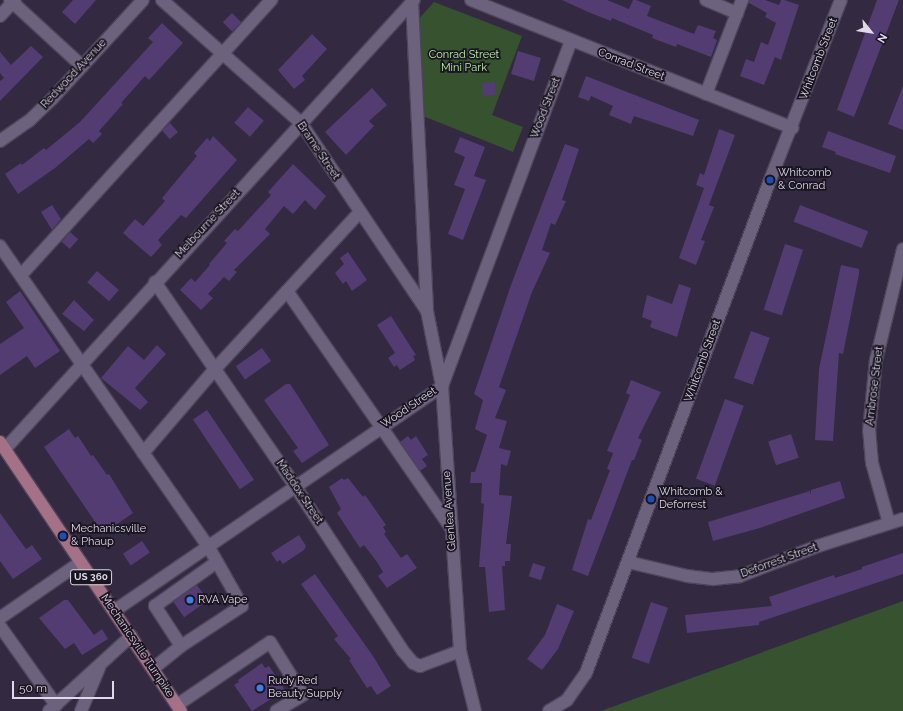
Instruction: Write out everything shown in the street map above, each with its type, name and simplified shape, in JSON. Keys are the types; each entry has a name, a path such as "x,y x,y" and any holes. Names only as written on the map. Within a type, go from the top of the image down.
{"main road":[{"name":"Mechanicsville Turnpike","path":"2,446 179,708"}],"street":[{"name":"Redwood Avenue","path":"0,142 29,121 143,0"},
{"name":"Brame Street","path":"162,0 301,123 427,311"},
{"path":"21,275 271,0"},
{"name":"Conrad Street","path":"471,0 792,128"},
{"path":"706,0 737,13"},
{"path":"706,94 742,0"},
{"name":"Whitcomb Street","path":"549,711 570,706 586,673 770,180 792,128 841,0"},
{"path":"0,16 12,1 82,66"},
{"path":"413,1 427,311"},
{"name":"Melbourne Street","path":"2,446 82,363 413,1"},
{"name":"Wood Street","path":"114,611 442,386 571,41"},
{"path":"143,453 215,369 360,212"},
{"path":"0,246 208,546 242,606 182,646 153,669"},
{"name":"Ambrose Street","path":"889,523 872,463 870,431 876,360 903,249"},
{"name":"Maddox Street","path":"155,282 296,486 413,663 420,666 460,651"},
{"path":"287,291 452,529"},
{"name":"Glenlea Avenue","path":"427,311 442,386 460,651 475,711"},
{"name":"Deforrest Street","path":"628,562 687,576 713,579 740,576 903,519"},
{"path":"0,618 81,562"},
{"path":"182,646 155,606 217,562"},
{"path":"0,626 52,708 131,636"},
{"path":"179,708 270,642 303,695 276,711"},
{"path":"81,711 100,664"}],"green space":[{"name":"Conrad Street Mini Park","path":"434,2 522,36 492,115 523,127 513,152 423,116 416,22"},
{"path":"903,601 903,711 601,711"}],"building":[{"path":"73,0 96,0 75,24 62,12"},
{"path":"562,0 607,0 629,9 633,0 636,0 651,6 647,16 694,34 698,25 716,31 713,38 717,40 711,57 677,44 676,47 652,38 653,35 612,18 611,21"},
{"path":"749,0 765,0 779,5 781,0 784,0 799,5 781,60 775,57 764,85 740,76 746,59 754,62 761,42 768,45 776,23 765,17 767,13 749,3"},
{"path":"877,0 899,0 854,117 837,110"},
{"path":"232,13 241,22 232,31 223,22"},
{"path":"162,23 183,43 149,80 145,76 99,131 102,134 93,143 89,139 55,168 18,194 5,174 21,163 22,165 44,148 46,150 80,122 153,42 148,38"},
{"path":"312,34 327,49 302,76 305,80 294,89 278,70"},
{"path":"31,46 43,57 0,101 0,81 4,78 0,73 0,52 11,65"},
{"path":"518,51 541,58 534,81 511,74"},
{"path":"586,76 699,120 693,136 634,116 631,124 609,115 613,106 591,96 589,101 578,97"},
{"path":"495,82 496,95 483,96 482,83"},
{"path":"903,86 903,130 888,124"},
{"path":"372,88 387,105 369,121 374,126 346,155 325,132"},
{"path":"248,107 264,121 250,137 234,123"},
{"path":"170,123 178,132 170,139 162,130"},
{"path":"719,129 735,135 709,205 714,207 701,240 705,241 696,265 679,258 704,188 696,185 700,173 704,175"},
{"path":"828,131 896,156 890,173 835,154 836,152 822,147"},
{"path":"213,136 237,160 186,218 181,215 158,240 162,245 151,257 123,233 135,219 143,226 165,201 162,198 197,156 194,153 207,138 210,141"},
{"path":"460,137 485,147 474,176 486,180 463,240 448,234 465,189 454,185 465,157 454,152"},
{"path":"565,144 579,149 562,200 566,201 555,225 551,223 542,250 550,253 532,292 499,387 506,390 495,418 507,421 499,448 511,451 507,466 501,464 499,495 512,496 506,544 511,544 510,561 505,561 505,566 502,566 505,610 489,612 485,567 479,567 484,504 481,503 482,483 470,483 471,472 475,472 487,435 475,429 483,400 474,394 511,285"},
{"path":"293,164 326,196 315,210 305,200 293,214 284,206 265,229 270,234 234,270 237,272 229,281 224,277 208,294 213,298 201,310 180,290 191,278 195,282 227,243 224,241 235,229 238,231 271,195 268,192"},
{"path":"52,205 61,219 52,230 41,212"},
{"path":"800,205 868,231 862,248 794,222"},
{"path":"70,232 78,239 70,249 61,242"},
{"path":"785,244 803,250 782,315 764,310"},
{"path":"348,252 367,280 352,291 346,281 343,284 335,273 344,264 340,258"},
{"path":"841,265 859,269 859,274 843,354 839,353 833,441 815,440 819,369"},
{"path":"97,271 119,290 109,301 87,282"},
{"path":"679,284 691,288 677,337 650,327 652,321 642,317 647,295 672,304"},
{"path":"20,291 60,351 35,368 27,356 0,375 0,344 24,328 6,302"},
{"path":"74,300 94,320 84,331 62,314"},
{"path":"391,316 416,355 413,356 415,360 400,370 397,365 394,367 388,358 395,353 377,325"},
{"path":"751,331 770,338 753,385 734,378"},
{"path":"157,345 166,354 135,388 148,402 140,410 101,378 128,346 144,360"},
{"path":"262,348 271,361 245,379 236,366"},
{"path":"631,380 661,392 638,438 642,440 634,460 632,460 588,576 572,570 588,519 591,520 610,470 607,469 613,453 607,451 630,395 626,393"},
{"path":"286,384 290,384 329,445 302,463 293,451 298,448 264,400"},
{"path":"725,399 744,406 715,486 696,479"},
{"path":"207,410 254,480 240,489 193,420"},
{"path":"69,429 75,438 78,436 91,456 93,455 107,475 109,474 133,513 107,531 102,532 44,447"},
{"path":"791,434 799,458 776,465 768,441"},
{"path":"408,436 411,440 416,436 428,455 422,459 427,466 420,471 400,442"},
{"path":"342,478 344,480 348,478 363,497 365,495 386,525 383,527 386,532 384,534 401,558 407,554 417,568 387,588 378,576 383,572 377,562 364,545 360,548 337,513 341,509 329,487"},
{"path":"840,481 845,498 760,528 713,541 708,522 810,491 811,495 811,490"},
{"path":"0,513 26,549 32,545 42,559 13,579 0,561"},
{"path":"299,535 306,546 304,550 283,564 280,560 277,562 271,553"},
{"path":"142,541 150,553 131,565 123,554"},
{"path":"903,553 903,574 759,622 759,625 687,633 685,615 772,606 769,597 834,575 835,578"},
{"path":"533,563 545,567 541,580 529,576"},
{"path":"315,574 373,656 391,686 377,695 371,686 367,688 349,660 351,659 334,639 338,636 301,584"},
{"name":"RVA Vape","path":"197,585 208,601 184,617 173,602"},
{"path":"64,600 68,600 94,635 102,629 108,639 82,655 74,643 65,649 39,618"},
{"path":"651,602 668,608 649,664 632,658"},
{"path":"557,604 574,611 558,649 542,670 527,659 545,635"},
{"name":"Rudy Red Beauty Supply","path":"262,663 265,668 269,666 285,690 252,711 234,685 239,682 238,680"}],"place":[{"name":"Whitcomb & Conrad","path":"770,180"},
{"name":"Whitcomb & Deforrest","path":"651,499"},
{"name":"Mechanicsville & Phaup","path":"63,536"},
{"name":"RVA Vape","path":"190,600"},
{"name":"Rudy Red Beauty Supply","path":"260,688"}]}
